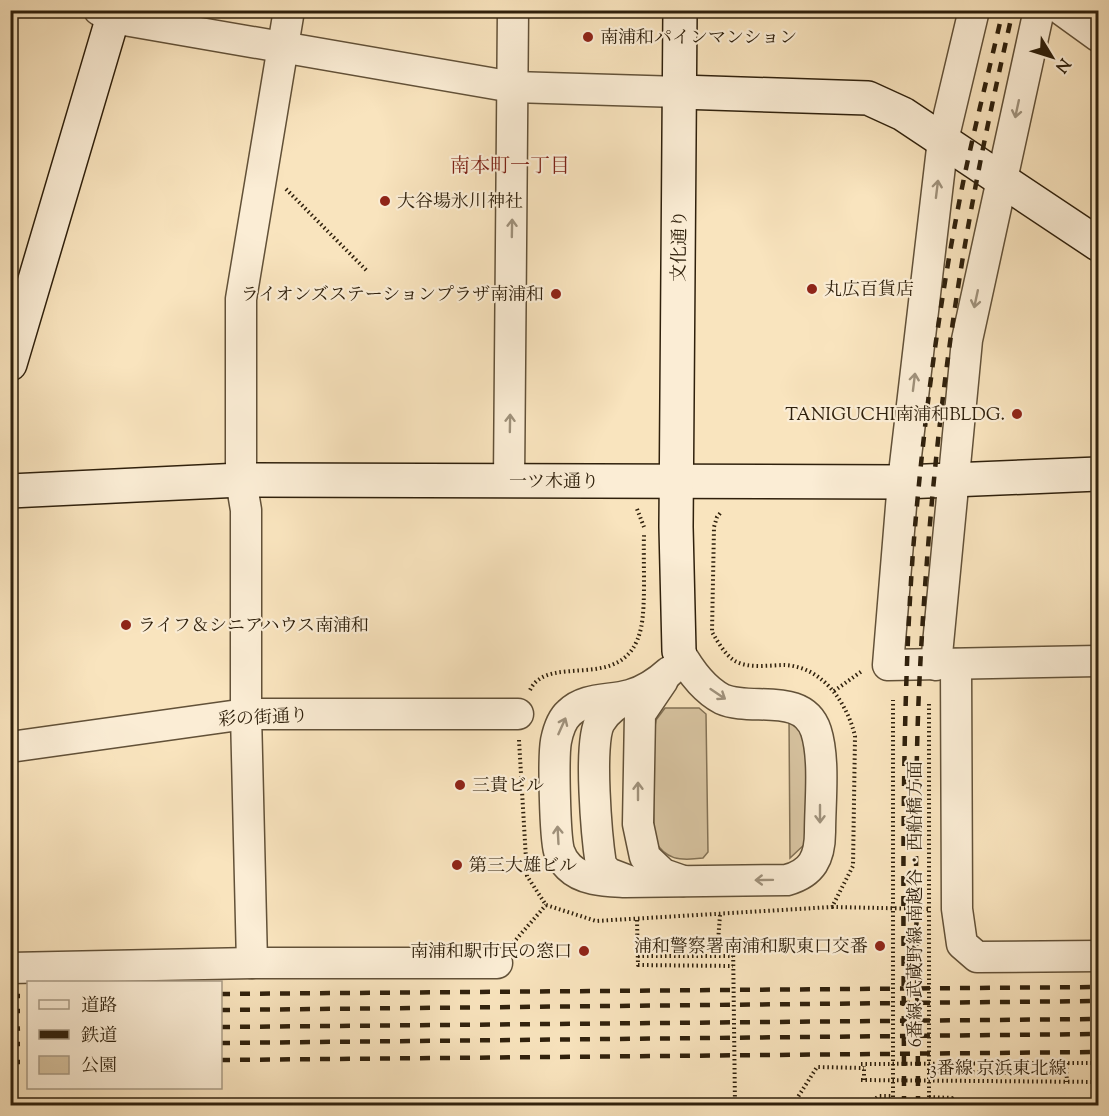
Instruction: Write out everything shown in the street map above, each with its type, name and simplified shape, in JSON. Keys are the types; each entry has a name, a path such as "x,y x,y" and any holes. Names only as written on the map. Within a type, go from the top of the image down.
{"street":[{"path":"252,963 246,714 246,510 242,480 241,299 289,10"},
{"path":"509,481 513,10"},
{"name":"文化通り","path":"674,662 680,10"},
{"path":"974,10 943,140 903,482 888,665 1098,661"},
{"path":"1039,10 967,340 955,479 946,664 957,909 962,944 977,957 1098,956"},
{"path":"1062,10 1098,36"},
{"path":"10,364 109,13 513,87 868,98 903,114 1098,244"},
{"name":"一ツ木通り","path":"10,491 242,480 903,482 1098,474"},
{"path":"674,662 688,668 721,698 735,703 782,704 807,716 816,728 820,745 820,840 816,861 810,868 787,880 631,882 600,880 582,875 570,868 560,854 555,744 559,727 568,713 578,706 596,700 631,695 658,681 674,662"},
{"path":"674,662 640,714 638,824 645,857 654,867 672,879 685,882"},
{"path":"631,882 608,873 601,865 594,758 596,731 600,722 616,705 658,684 674,662"},
{"name":"彩の街通り","path":"10,747 246,714 518,714"},
{"path":"10,968 252,963 497,963"}],"path":[{"path":"263,165 368,272"},
{"path":"637,509 645,526 641,628 629,655 609,666 588,671 550,673 534,683 518,714 526,876 546,905 596,921 832,908 957,909"},
{"path":"723,510 717,517 714,527 712,632 720,647 735,661 749,665 789,665 821,679 834,691 851,720 855,736 853,866 832,908"},
{"path":"834,691 857,672 888,665"},
{"path":"893,700 893,1106"},
{"name":"6番線 武蔵野線 南越谷・西船橋方面","path":"929,703 929,1106"},
{"path":"497,963 546,905"},
{"path":"720,915 718,942 733,942 735,1103 796,1103 818,1067 1098,1063"},
{"path":"637,920 638,965 733,966"},
{"path":"638,956 733,956"},
{"path":"1066,1063 1064,1073 1067,1082"},
{"name":"3番線 京浜東北線","path":"863,1066 862,1077 1098,1082"},
{"path":"928,1072 1064,1073"},
{"path":"865,1106 879,1096 893,1096"},
{"path":"929,1097 952,1098 959,1106"}],"green space":[{"path":"665,708 699,708 706,714 708,852 703,858 674,858 663,852 654,840 653,740 656,720"},
{"path":"789,719 798,726 810,747 805,844 790,858"}],"railway":[{"path":"904,1106 904,759 909,620 917,504 933,364 947,270 964,178 1003,10"},
{"path":"918,1106 917,742 922,627 932,499 946,372 965,246 1013,10"},
{"path":"222,994 1098,987"},
{"path":"10,996 27,996"},
{"path":"222,1010 1098,1001"},
{"path":"10,1011 27,1011"},
{"path":"222,1027 1098,1019"},
{"path":"10,1029 27,1028"},
{"path":"222,1043 1098,1034"},
{"path":"10,1044 27,1044"},
{"path":"222,1060 1098,1052"},
{"path":"10,1062 27,1062"}],"place":[{"name":"南浦和パインマンション","path":"588,37"},
{"name":"大谷場氷川神社","path":"385,201"},
{"name":"丸広百貨店","path":"812,289"},
{"name":"ライオンズステーションプラザ南浦和","path":"556,294"},
{"name":"TANIGUCHI南浦和BLDG.","path":"1017,414"},
{"name":"ライフ＆シニアハウス南浦和","path":"126,625"},
{"name":"三貴ビル","path":"460,785"},
{"name":"第三大雄ビル","path":"457,865"},
{"name":"浦和警察署南浦和駅東口交番","path":"880,946"},
{"name":"南浦和駅市民の窓口","path":"584,951"}],"district":[{"name":"南本町一丁目","path":"510,165"}]}
